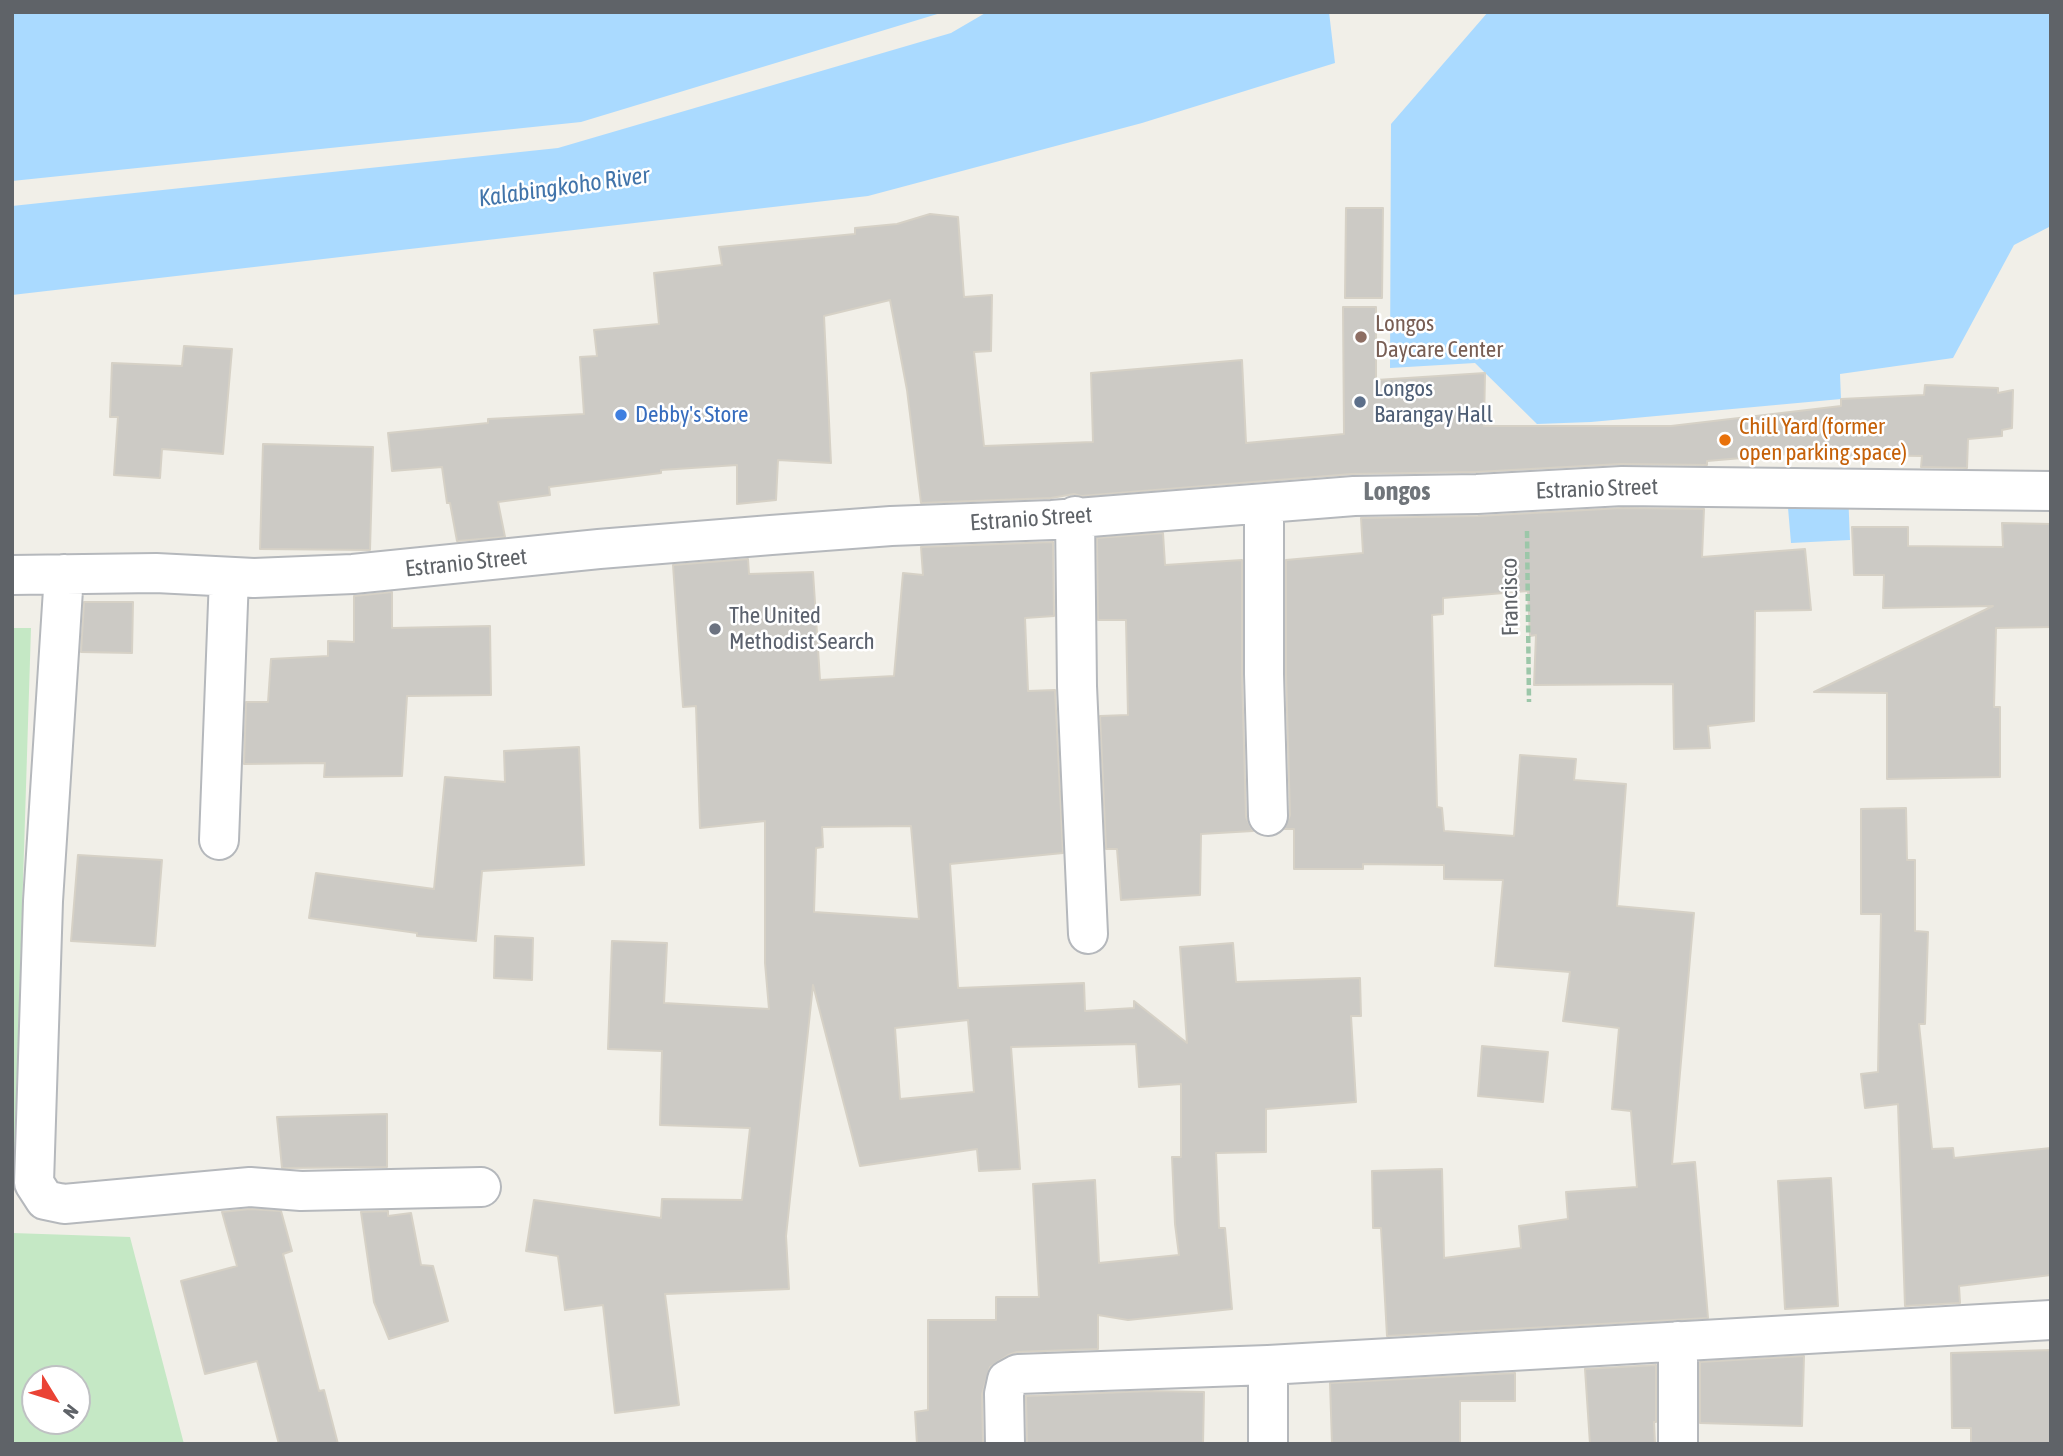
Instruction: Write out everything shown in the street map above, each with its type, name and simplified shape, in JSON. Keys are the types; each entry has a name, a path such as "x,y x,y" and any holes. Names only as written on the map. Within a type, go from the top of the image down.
{"street":[{"name":"Estranio Street","path":"12,575 156,573 254,578 353,574 771,535 891,526 1052,520 1075,516 1354,496 1528,492 1622,486 2051,491"},
{"path":"1264,504 1264,674 1268,816"},
{"path":"1075,516 1077,686 1088,934"},
{"path":"64,574 43,901 34,1183 45,1200 64,1204 250,1187 302,1191 481,1187"},
{"path":"219,840 229,577"},
{"path":"1005,1444 1004,1394 1007,1380 1018,1374 1268,1365 2051,1320"},
{"path":"1678,1341 1678,1444"},
{"path":"1268,1365 1268,1444"}],"path":[{"name":"Francisco","path":"1528,492 1526,572 1529,702"}],"green space":[{"path":"12,628 31,628 12,1231"},
{"path":"12,1233 130,1237 184,1444 12,1444"}],"water":[{"path":"12,12 944,12 581,122 12,181"},
{"name":"Kalabingkoho River","path":"987,12 1329,12 1335,63 1142,123 868,196 12,295 12,206 558,148 951,33"},
{"path":"1488,12 2051,12 2051,226 2014,245 1953,358 1840,374 1841,399 1591,422 1537,424 1475,363 1390,368 1391,124"},
{"path":"1848,492 1850,540 1791,543 1787,496"}],"building":[{"path":"1346,208 1383,208 1382,298 1345,298"},
{"path":"930,214 958,217 964,297 992,295 991,351 974,352 984,446 1093,442 1091,373 1242,360 1246,443 1344,434 1343,307 1376,307 1376,380 1485,373 1484,426 1671,426 1841,406 1841,399 1924,395 1925,385 1998,388 1998,393 2013,390 2012,428 2002,430 2002,436 1968,439 1967,468 1921,467 1922,456 1861,455 1789,459 1789,454 1707,461 1707,465 1621,464 1476,472 1352,474 1081,496 1074,494 1051,498 921,503 907,390 890,300 824,316 831,463 778,460 776,500 737,504 737,465 661,470 661,473 549,487 550,495 498,502 505,537 457,541 450,503 447,503 442,467 392,471 388,433 488,423 488,419 584,414 580,357 597,356 594,330 659,324 654,273 722,265 719,247 855,234 855,228 897,224"},
{"path":"184,346 232,349 223,454 162,449 160,478 114,475 118,417 110,417 112,363 182,366"},
{"path":"263,444 373,447 370,550 260,549"},
{"path":"1622,508 1704,509 1702,557 1805,549 1811,610 1755,611 1754,721 1708,726 1710,748 1674,749 1673,684 1534,685 1536,635 1530,636 1528,591 1443,598 1443,614 1432,615 1437,807 1442,808 1444,831 1514,836 1520,755 1576,759 1574,780 1626,784 1617,906 1694,913 1672,1164 1695,1162 1708,1318 1387,1336 1381,1228 1373,1228 1372,1171 1442,1169 1444,1258 1521,1248 1519,1226 1568,1219 1566,1192 1637,1187 1631,1111 1612,1109 1619,1028 1563,1021 1570,972 1495,966 1503,880 1444,879 1444,865 1363,864 1363,869 1294,869 1294,829 1284,829 1290,815 1286,560 1363,553 1361,518 1478,516"},
{"path":"2002,523 2051,524 2051,627 1996,628 1994,707 2000,707 2000,777 1887,779 1887,693 1814,692 1993,606 1883,608 1884,575 1854,575 1852,527 1908,527 1908,546 2003,547"},
{"path":"1163,533 1165,565 1242,560 1246,817 1253,831 1201,834 1200,895 1121,900 1117,849 1106,849 1100,716 1128,715 1126,620 1098,620 1097,538"},
{"path":"1053,542 1054,616 1025,618 1028,691 1055,690 1063,853 950,864 958,988 1084,983 1085,1011 1134,1008 1134,1001 1187,1043 1180,947 1233,943 1236,982 1360,978 1361,1016 1351,1016 1356,1102 1266,1109 1266,1152 1216,1153 1219,1228 1225,1228 1232,1309 1128,1320 1098,1315 1098,1349 1017,1352 990,1367 982,1394 983,1444 917,1444 915,1412 928,1410 928,1320 996,1320 996,1297 1039,1297 1033,1184 1095,1180 1099,1263 1179,1255 1172,1157 1181,1157 1181,1084 1139,1087 1136,1044 1011,1047 1020,1169 979,1171 977,1149 860,1166 813,985 786,1236 789,1289 665,1294 679,1405 615,1413 603,1305 565,1310 558,1256 526,1251 534,1200 661,1218 662,1199 742,1200 750,1128 660,1125 662,1051 608,1049 612,941 667,943 664,1003 769,1009 765,963 765,821 700,828 696,706 683,707 673,565 748,559 749,574 813,572 820,680 894,676 903,573 923,575 921,547","holes":["911,826 919,919 814,912 816,848 823,847 822,827","968,1020 974,1092 900,1099 895,1028"]},
{"path":"392,592 392,628 490,626 491,695 407,696 402,776 324,777 325,763 244,764 246,702 268,702 271,659 328,656 328,641 354,642 354,596"},
{"path":"84,602 133,602 132,653 81,652"},
{"path":"579,747 584,865 482,871 476,941 417,936 417,933 309,918 316,873 434,889 445,777 505,782 504,751"},
{"path":"1906,808 1907,860 1915,860 1915,931 1928,932 1925,1024 1919,1024 1932,1149 1953,1148 1954,1158 2051,1148 2051,1275 1959,1286 1960,1303 1905,1306 1898,1104 1865,1108 1861,1074 1878,1072 1881,914 1861,914 1861,809"},
{"path":"78,855 162,860 155,946 71,941"},
{"path":"495,936 533,938 532,980 494,978"},
{"path":"1482,1046 1548,1052 1543,1102 1478,1096"},
{"path":"387,1114 387,1167 282,1168 277,1117"},
{"path":"1831,1178 1838,1306 1785,1309 1778,1181"},
{"path":"250,1209 281,1211 292,1251 283,1254 319,1391 324,1390 338,1444 279,1444 257,1361 205,1374 181,1281 237,1266 222,1212"},
{"path":"388,1211 388,1216 411,1213 421,1265 433,1266 448,1321 389,1339 374,1302 361,1212"},
{"path":"2051,1350 2051,1444 1971,1444 1971,1428 1952,1428 1951,1353"},
{"path":"1804,1356 1802,1426 1700,1423 1700,1362"},
{"path":"1656,1365 1655,1444 1590,1444 1585,1369"},
{"path":"1515,1373 1515,1401 1460,1401 1460,1444 1332,1444 1330,1383"},
{"path":"1151,1391 1204,1392 1203,1444 1027,1444 1026,1396"}],"place":[{"name":"Longos Daycare Center","path":"1361,337"},
{"name":"Longos Barangay Hall","path":"1360,402"},
{"name":"Debby's Store","path":"621,415"},
{"name":"Chill Yard (former open parking space)","path":"1725,440"},
{"name":"The United Methodist Search","path":"715,629"}],"district":[{"name":"Longos","path":"1397,492"}]}
